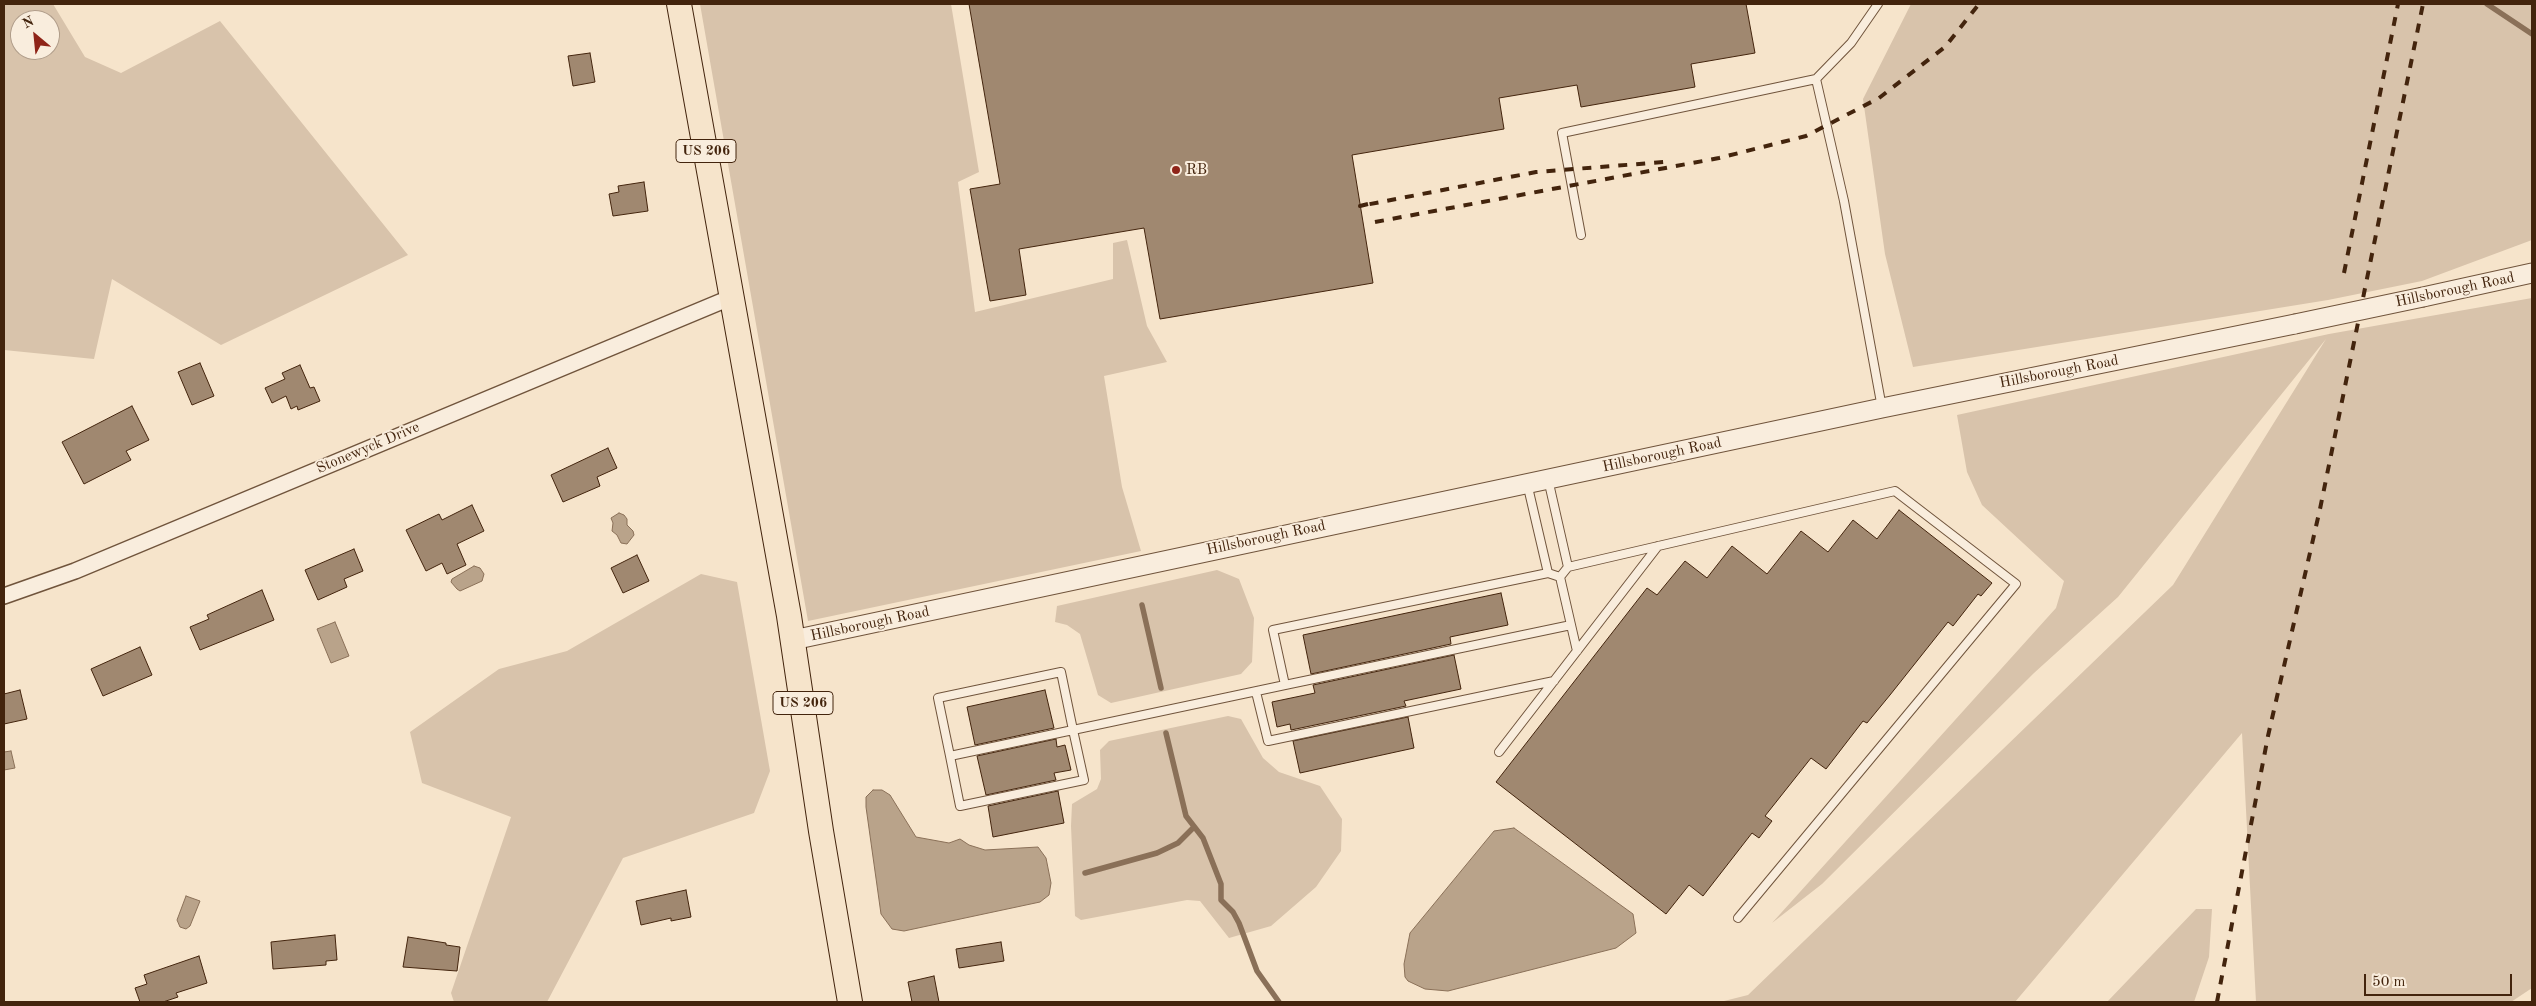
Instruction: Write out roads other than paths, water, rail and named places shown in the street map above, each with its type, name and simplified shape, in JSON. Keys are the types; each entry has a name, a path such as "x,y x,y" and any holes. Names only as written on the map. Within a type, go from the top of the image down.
{"main road":[{"name":"US 206","path":"679,4 793,640 821,831 850,1002"}],"street":[{"name":"Hillsborough Road","path":"793,640 1882,408 2295,324 2532,273"},
{"name":"Stonewyck Drive","path":"4,596 75,571 732,297"}],"lane":[{"path":"1581,235 1562,133 1816,79 1850,43 1878,4"},
{"path":"1816,79 1844,201 1882,408"},
{"path":"1548,479 1568,567"},
{"path":"1527,484 1548,572"},
{"path":"1560,577 1568,567 1896,491 2016,584 1738,918"},
{"path":"1499,752 1658,546"},
{"path":"1285,685 1273,630 1548,572 1560,577"},
{"path":"1560,577 1577,651"},
{"path":"950,756 1571,626"},
{"path":"1061,672 1073,730 1084,780 960,806 938,698 1061,672"},
{"path":"1256,692 1268,741 1554,681"}],"waterway":[{"path":"2487,4 2532,34"},
{"path":"1142,605 1161,688"},
{"path":"1166,733 1186,816 1203,838 1221,884 1221,900 1233,912 1257,971 1279,1002"},
{"path":"1085,873 1157,853 1178,843 1194,827"}],"railway":[{"path":"1375,222 1719,158 1806,136 1879,98 1945,47 1979,4"},
{"path":"2344,273 2398,4"},
{"path":"2217,1002 2268,736 2320,509 2423,4"},
{"path":"1368,204 1360,206 1536,172 1664,162"}],"place":[{"name":"RB","path":"1176,170"}]}
